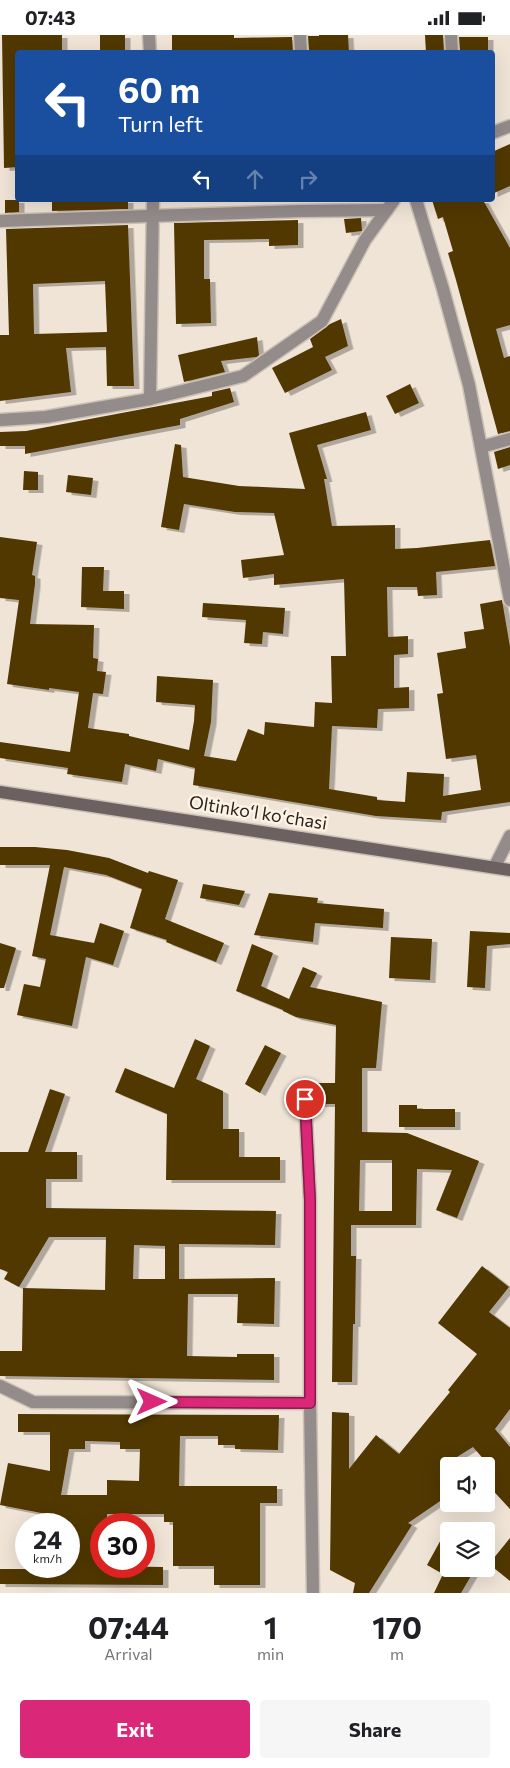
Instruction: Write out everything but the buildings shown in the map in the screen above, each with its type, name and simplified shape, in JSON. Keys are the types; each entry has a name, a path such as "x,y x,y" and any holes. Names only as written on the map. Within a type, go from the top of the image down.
{"main road":[{"name":"Oltinkoʻl koʻchasi","path":"0,792 495,866 510,870"}],"street":[{"path":"149,35 150,50"},
{"path":"300,35 301,50"},
{"path":"451,35 452,50"},
{"path":"495,132 510,126"},
{"path":"150,399 153,202"},
{"path":"417,202 443,289 466,376 510,599"},
{"path":"0,221 153,216 302,205 390,205"},
{"path":"0,420 46,417 150,399 243,376 322,321 365,240 390,205"},
{"path":"481,447 510,439"},
{"path":"495,866 510,836"},
{"path":"305,1099 310,1200 310,1403 313,1593"},
{"path":"0,1386 33,1402 310,1403"}],"route":[{"path":"152,1402 310,1403 310,1200 305,1099"}]}
